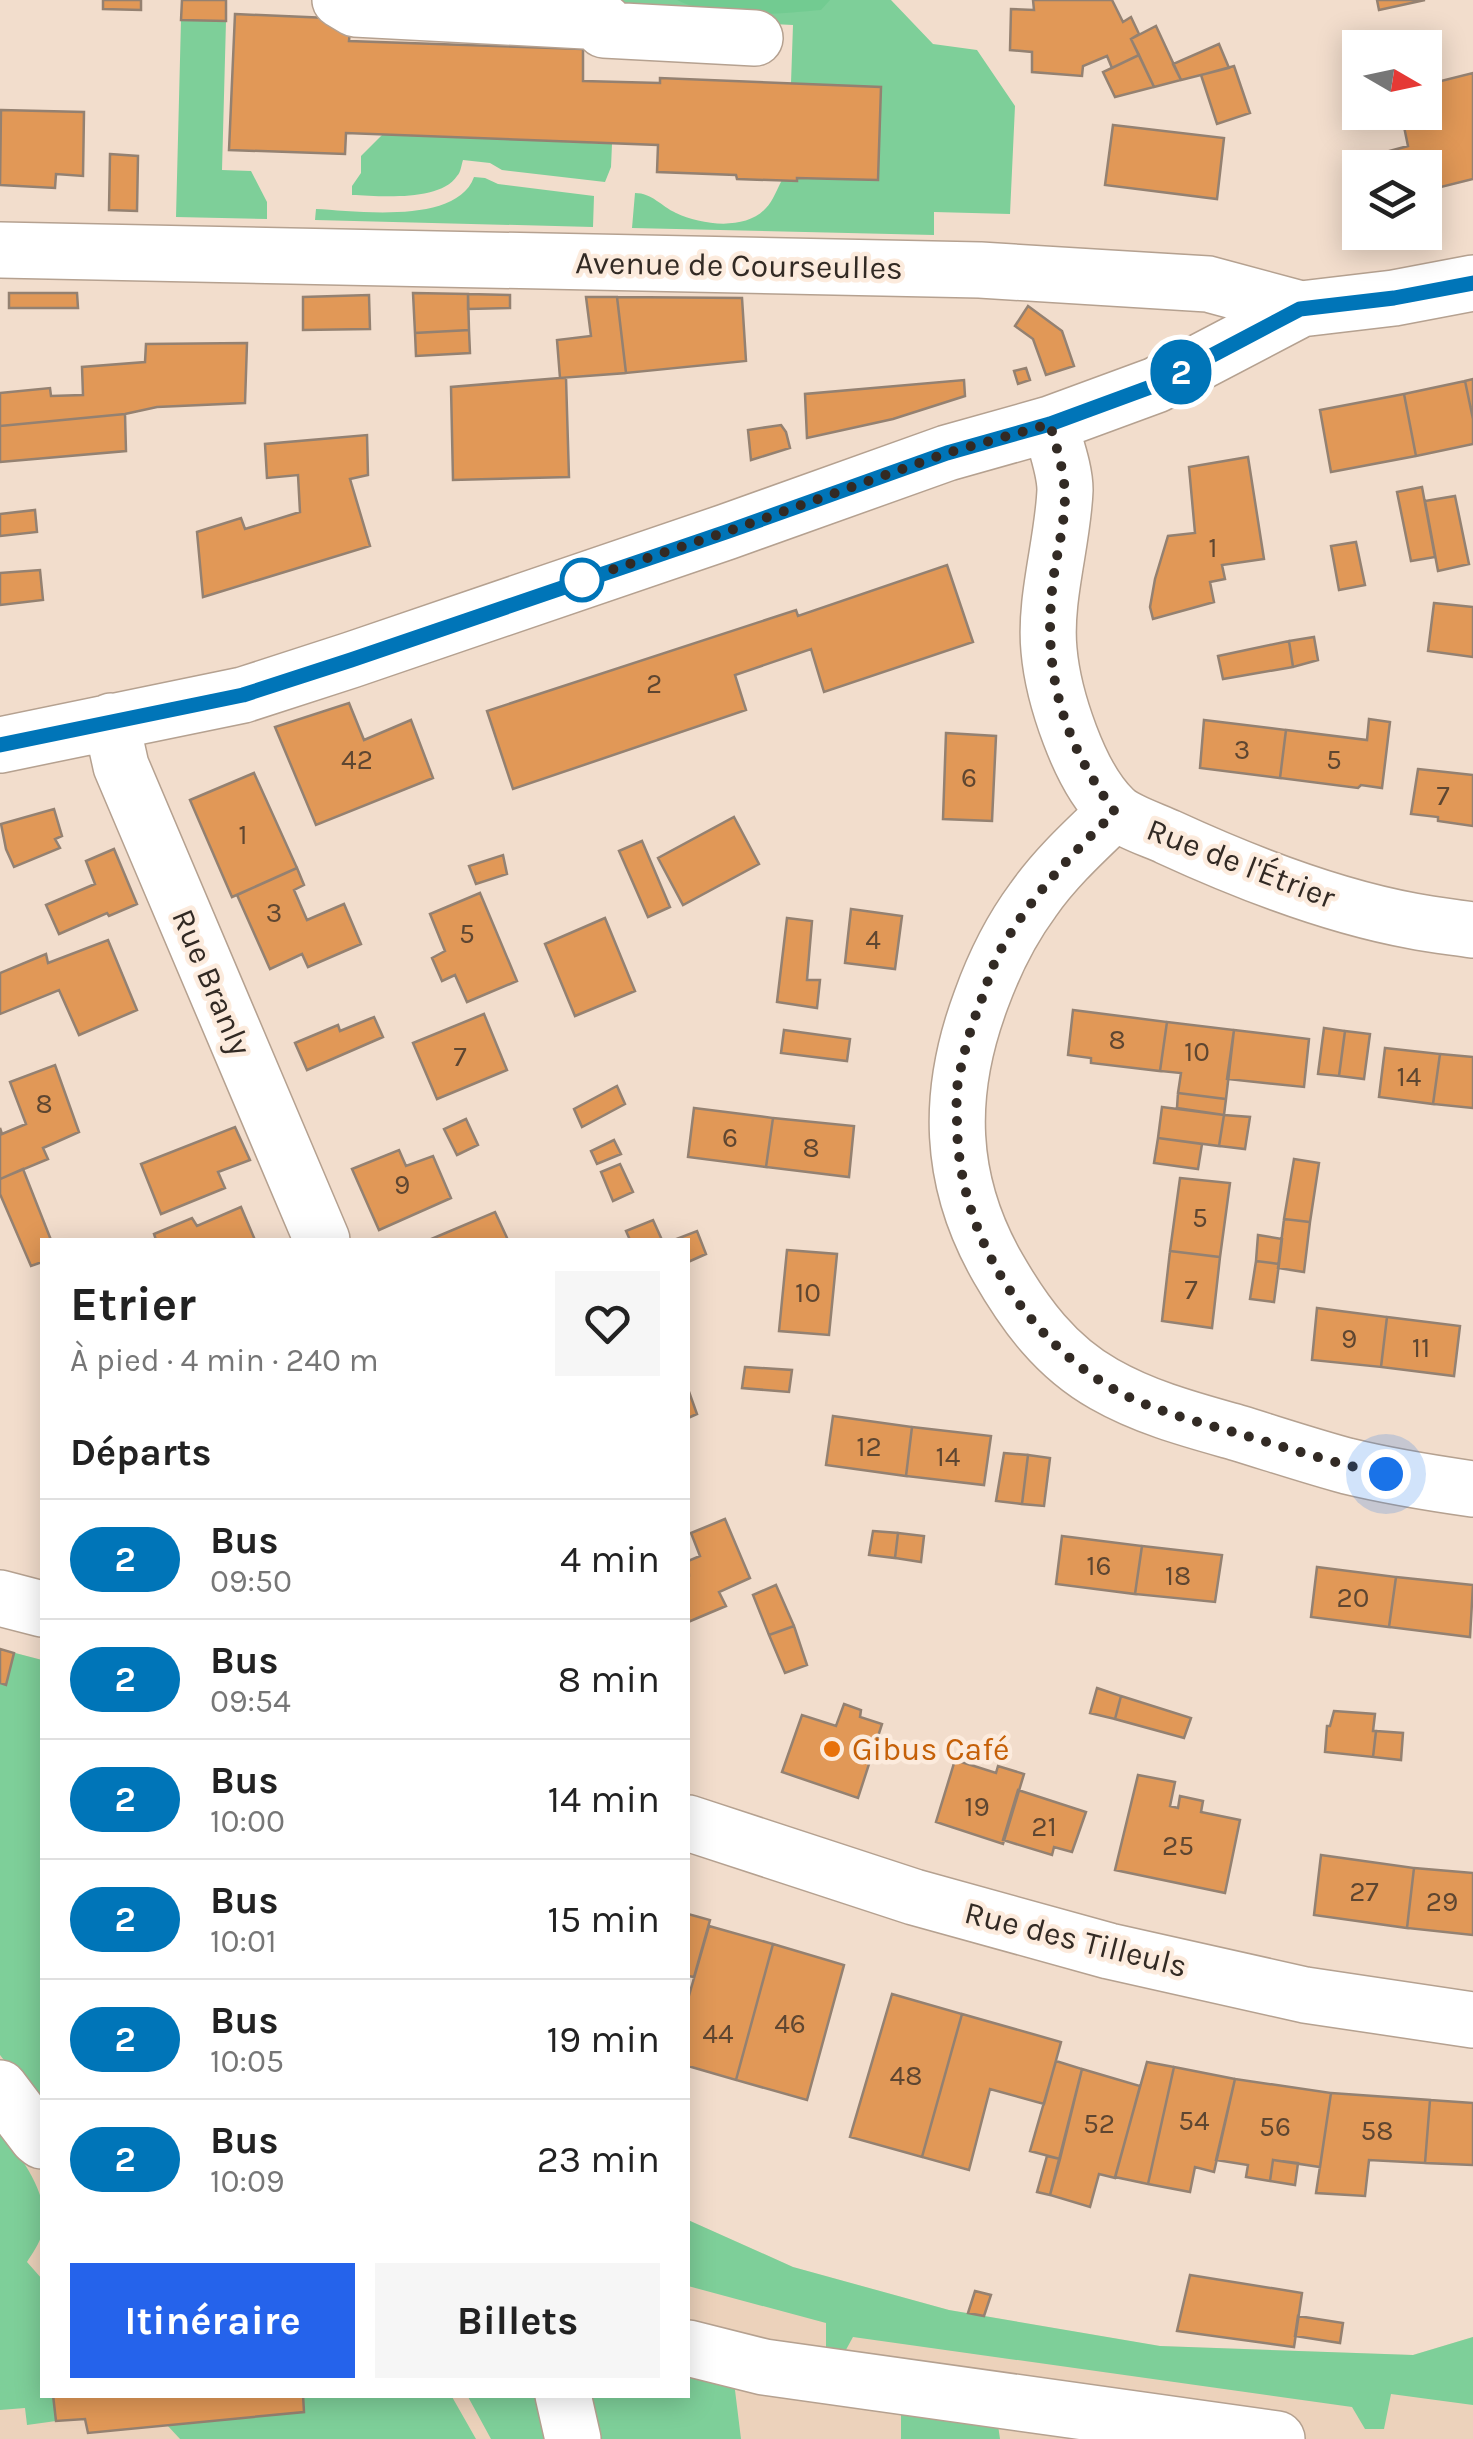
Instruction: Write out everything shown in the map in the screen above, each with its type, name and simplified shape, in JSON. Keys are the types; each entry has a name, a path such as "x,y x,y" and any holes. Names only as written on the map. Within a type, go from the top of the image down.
{"street":[{"path":"340,0 355,9 604,22 604,30 755,38"},
{"name":"Avenue de Courseulles","path":"0,250 980,270 1208,284 1300,309 1394,298 1473,283"},
{"path":"0,745 243,695 947,453 1050,424 1156,385 1300,309"},
{"name":"Rue de l'Étrier","path":"1050,424 1065,486 1048,647 1068,732 1093,783 1115,812 1215,857 1337,902 1411,921 1473,930"},
{"name":"Rue Branly","path":"110,721 121,766 321,1238"},
{"path":"1115,812 1065,860 1032,900 998,954 972,1025 957,1092 958,1141 964,1190 982,1240 1029,1318 1054,1346 1102,1382 1150,1406 1348,1466 1473,1489"},
{"path":"0,1598 40,1608"},
{"name":"Rue des Tilleuls","path":"690,1824 914,1897 1110,1951 1304,1995 1473,2020"},
{"path":"0,2088 40,2139"},
{"path":"690,2348 764,2367 1277,2439"},
{"path":"564,2398 573,2439"}],"shaded area":[{"path":"0,1649 40,1659 40,2398 690,2398 690,2221 793,2267 949,2310 1160,2346 1413,2355 1473,2337 1473,2439 0,2439"}],"green space":[{"path":"589,0 891,0 933,44 977,50 1015,106 1010,214 934,212 934,235 632,228 635,193 651,197 686,217 723,224 757,215 771,202 782,180 877,180 881,87 791,83 793,25 643,18"},
{"path":"677,0 830,0 821,10 748,14 710,11"},
{"path":"181,20 226,21 222,170 251,171 267,202 267,219 176,217"},
{"path":"383,134 612,144 611,167 605,182 502,170 490,163 463,160 457,176 437,190 408,196 352,195 352,186 361,173 361,156"},
{"path":"474,177 498,184 594,196 593,227 315,220 316,209 427,209 448,203 464,192"},
{"path":"0,1649 40,1659 40,2106 0,2055"},
{"path":"0,2130 40,2194 40,2239 27,2262 40,2277 40,2398 53,2398 56,2421 27,2425 25,2408 0,2410"},
{"path":"690,2221 793,2267 949,2310 1160,2346 1413,2355 1473,2337 1473,2405 1391,2394 1384,2429 1365,2429 1352,2407 853,2337 842,2357 826,2353 826,2323 690,2287"},
{"path":"690,2371 734,2382 741,2439 585,2439 576,2398 690,2398"},
{"path":"303,2398 453,2398 476,2439 180,2439 167,2425 304,2412"},
{"path":"469,2398 548,2398 557,2439 491,2439"},
{"path":"901,2404 997,2418 1000,2439 901,2439"}],"building":[{"path":"103,0 141,0 141,10 103,9"},
{"path":"182,0 226,0 226,21 181,20"},
{"path":"1033,0 1112,0 1123,22 1131,17 1139,34 1131,39 1139,55 1112,68 1107,56 1083,66 1082,76 1032,72 1032,52 1010,50 1011,9 1034,10"},
{"path":"1377,0 1425,0 1379,10"},
{"path":"235,14 351,19 349,41 583,49 583,81 660,83 660,78 881,87 878,180 737,179 736,175 657,172 658,145 346,133 345,154 229,150"},
{"path":"1156,26 1181,80 1154,87 1131,39"},
{"path":"1219,44 1229,68 1181,80 1173,64"},
{"path":"1139,55 1154,87 1115,97 1103,72"},
{"path":"1234,66 1250,113 1217,124 1201,75"},
{"path":"1473,73 1473,179 1442,187 1442,150 1393,150 1408,146 1405,130 1442,130 1442,81"},
{"path":"1,110 84,112 83,176 56,174 55,188 0,185"},
{"path":"1113,125 1224,138 1217,199 1105,185"},
{"path":"110,154 138,156 137,211 109,210"},
{"path":"9,293 77,293 78,308 9,308"},
{"path":"413,293 468,294 469,330 415,333"},
{"path":"468,294 510,295 510,308 468,309"},
{"path":"369,295 370,329 303,330 303,297"},
{"path":"586,297 617,297 626,373 560,378 557,340 591,336"},
{"path":"617,297 742,298 746,361 626,373"},
{"path":"1028,306 1062,331 1074,366 1046,375 1033,339 1015,326"},
{"path":"469,330 470,353 416,356 415,333"},
{"path":"247,343 245,403 157,407 125,414 0,426 0,393 50,388 51,396 83,395 82,367 145,362 146,344"},
{"path":"1026,368 1030,380 1018,384 1014,371"},
{"path":"566,378 569,477 453,480 451,387"},
{"path":"1473,379 1473,419 1465,381"},
{"path":"964,380 965,396 893,419 807,438 805,394"},
{"path":"1465,381 1473,419 1473,444 1416,456 1404,394"},
{"path":"1404,394 1416,456 1331,472 1320,410"},
{"path":"125,414 126,451 0,462 0,426"},
{"path":"781,425 790,448 751,460 748,430"},
{"path":"367,435 368,475 350,479 370,546 203,597 197,532 241,518 245,529 300,512 298,475 267,478 265,444"},
{"path":"1248,457 1264,559 1222,565 1225,579 1210,582 1214,602 1153,619 1150,607 1155,579 1168,536 1195,533 1189,467"},
{"path":"1422,487 1435,557 1411,561 1397,492"},
{"path":"1455,496 1469,564 1438,571 1425,501"},
{"path":"35,510 37,532 0,536 0,514"},
{"path":"1356,542 1365,585 1339,590 1331,546"},
{"path":"947,565 973,642 824,692 811,649 735,675 746,710 513,789 487,711 796,610 798,616"},
{"path":"40,570 43,600 0,605 0,573"},
{"path":"1434,603 1473,607 1473,657 1428,651"},
{"path":"1314,637 1318,660 1293,667 1289,641"},
{"path":"1289,641 1293,667 1223,679 1218,656"},
{"path":"349,703 364,740 411,720 433,778 316,825 275,727"},
{"path":"1369,719 1390,722 1382,788 1280,778 1286,730 1367,740"},
{"path":"1204,720 1286,730 1280,778 1200,768"},
{"path":"946,733 996,736 992,821 943,819"},
{"path":"1418,769 1473,775 1473,826 1411,814"},
{"path":"254,773 297,868 232,897 190,800"},
{"path":"54,809 62,836 55,839 60,848 14,867 1,824"},
{"path":"734,817 759,864 683,905 658,858"},
{"path":"642,841 670,907 648,917 619,851"},
{"path":"114,849 137,904 59,934 46,905 95,884 86,861"},
{"path":"503,855 507,874 476,884 469,866"},
{"path":"297,868 304,885 294,890 307,920 344,904 361,944 308,967 302,954 270,969 237,895"},
{"path":"480,893 517,981 467,1002 455,975 442,981 432,958 445,951 430,914"},
{"path":"851,909 902,916 895,969 845,963"},
{"path":"605,918 635,991 575,1016 545,944"},
{"path":"787,918 812,921 807,980 820,980 817,1008 777,1002"},
{"path":"108,940 137,1010 79,1035 59,990 0,1014 0,973 46,954 48,963"},
{"path":"1073,1010 1167,1022 1160,1071 1091,1063 1091,1058 1068,1055"},
{"path":"484,1014 507,1070 437,1099 413,1043"},
{"path":"374,1017 383,1037 307,1070 295,1043 338,1025 340,1031"},
{"path":"1167,1022 1234,1030 1226,1099 1178,1093 1181,1073 1160,1071"},
{"path":"1324,1028 1345,1031 1339,1076 1318,1074"},
{"path":"784,1030 850,1039 847,1061 781,1053"},
{"path":"1234,1030 1309,1039 1304,1087 1227,1079"},
{"path":"1345,1031 1370,1034 1364,1079 1339,1076"},
{"path":"1385,1048 1440,1054 1433,1104 1379,1097"},
{"path":"1440,1054 1473,1057 1473,1108 1433,1104"},
{"path":"55,1065 79,1132 43,1148 48,1159 0,1179 0,1128 2,1134 26,1124 10,1082"},
{"path":"617,1086 625,1104 582,1127 574,1109"},
{"path":"1178,1093 1226,1099 1224,1115 1177,1108"},
{"path":"1162,1107 1224,1115 1219,1146 1158,1138"},
{"path":"694,1108 773,1118 766,1167 688,1157"},
{"path":"1224,1115 1250,1117 1245,1149 1219,1146"},
{"path":"773,1118 854,1126 849,1177 766,1167"},
{"path":"466,1119 478,1145 457,1155 444,1129"},
{"path":"235,1127 250,1160 218,1172 225,1188 161,1214 141,1164"},
{"path":"1158,1138 1202,1144 1198,1169 1154,1163"},
{"path":"614,1140 621,1154 597,1164 591,1151"},
{"path":"399,1150 406,1166 433,1156 451,1198 379,1230 352,1169"},
{"path":"1294,1159 1319,1163 1310,1222 1284,1219"},
{"path":"620,1164 633,1192 613,1201 601,1172"},
{"path":"23,1169 50,1238 40,1238 40,1263 31,1266 0,1194 0,1179"},
{"path":"1180,1178 1230,1183 1220,1257 1170,1251"},
{"path":"241,1207 254,1238 155,1238 154,1234 192,1218 197,1226"},
{"path":"495,1212 507,1238 434,1238"},
{"path":"1284,1219 1310,1222 1304,1272 1278,1268"},
{"path":"653,1220 661,1238 629,1238 626,1231"},
{"path":"697,1231 706,1254 690,1261 690,1238 679,1238"},
{"path":"1258,1235 1282,1239 1279,1264 1256,1261"},
{"path":"787,1250 837,1254 829,1335 779,1331"},
{"path":"1170,1251 1220,1257 1212,1328 1162,1321"},
{"path":"1256,1261 1279,1264 1274,1302 1250,1299"},
{"path":"1317,1308 1387,1317 1381,1367 1312,1360"},
{"path":"1387,1317 1460,1326 1454,1376 1381,1367"},
{"path":"745,1367 792,1370 789,1392 742,1388"},
{"path":"690,1395 697,1414 690,1417"},
{"path":"833,1416 912,1427 906,1476 826,1465"},
{"path":"912,1427 991,1436 984,1485 906,1476"},
{"path":"1004,1453 1028,1455 1022,1504 996,1501"},
{"path":"1028,1455 1050,1458 1044,1506 1022,1504"},
{"path":"725,1519 750,1578 719,1592 726,1606 690,1621 690,1560 700,1556 691,1533"},
{"path":"873,1531 898,1533 895,1558 869,1555"},
{"path":"898,1533 924,1536 921,1562 895,1558"},
{"path":"1062,1536 1142,1546 1135,1594 1056,1584"},
{"path":"1142,1546 1222,1555 1215,1602 1135,1594"},
{"path":"1317,1567 1396,1577 1389,1627 1311,1617"},
{"path":"1396,1577 1473,1585 1470,1637 1389,1627"},
{"path":"776,1585 794,1626 769,1635 753,1595"},
{"path":"794,1626 807,1665 785,1673 769,1635"},
{"path":"0,1649 14,1653 6,1685 0,1683"},
{"path":"1097,1688 1121,1696 1115,1719 1090,1713"},
{"path":"1121,1696 1191,1718 1184,1738 1115,1719"},
{"name":"Gibus Café","path":"844,1704 861,1710 860,1717 882,1724 858,1798 782,1772 802,1715 836,1726"},
{"path":"1334,1711 1375,1714 1373,1757 1325,1752 1327,1726"},
{"path":"1376,1731 1403,1733 1401,1760 1373,1757"},
{"path":"955,1760 996,1773 998,1766 1024,1774 1003,1844 936,1822"},
{"path":"1138,1775 1175,1782 1170,1806 1178,1808 1180,1796 1203,1801 1201,1812 1240,1820 1225,1893 1115,1870"},
{"path":"1018,1790 1086,1812 1072,1852 1054,1847 1052,1855 1003,1840"},
{"path":"1321,1855 1414,1868 1407,1928 1314,1915"},
{"path":"1414,1868 1473,1873 1473,1935 1407,1928"},
{"path":"690,1915 710,1920 694,1977 690,1976"},
{"path":"709,1926 773,1944 736,2080 690,2067 690,1992"},
{"path":"773,1944 844,1965 807,2100 736,2080"},
{"path":"892,1994 962,2014 922,2157 850,2137"},
{"path":"962,2014 1061,2042 1044,2104 990,2089 969,2170 922,2157"},
{"path":"1056,2061 1082,2069 1060,2159 1030,2151"},
{"path":"1147,2062 1174,2067 1148,2184 1115,2177"},
{"path":"1174,2067 1235,2079 1214,2172 1195,2167 1190,2192 1148,2184"},
{"path":"1082,2069 1140,2086 1115,2178 1099,2174 1090,2207 1050,2195"},
{"path":"1235,2079 1331,2093 1320,2167 1273,2160 1270,2181 1246,2177 1248,2165 1216,2160"},
{"path":"1331,2093 1430,2100 1425,2163 1369,2160 1365,2196 1316,2193"},
{"path":"1430,2100 1473,2103 1473,2165 1425,2163"},
{"path":"1047,2156 1060,2159 1050,2195 1037,2192"},
{"path":"1273,2160 1298,2163 1295,2185 1270,2181"},
{"path":"1190,2275 1302,2293 1294,2347 1177,2331"},
{"path":"975,2291 991,2295 984,2316 968,2313"},
{"path":"1298,2316 1343,2323 1340,2343 1295,2336"},
{"path":"53,2398 303,2398 304,2412 88,2433 85,2419 56,2421"}],"bus line":[{"name":"2","path":"0,745 243,695 351,660 947,453 1050,424 1156,385 1300,309 1394,298 1473,283"}],"place":[{"name":"Gibus Café","path":"832,1749"}],"route":[{"path":"582,580 572,583 947,453 1050,424 1065,486 1048,647 1068,732 1093,783 1115,812 1065,860 1032,900 998,954 966,1045 957,1092 964,1190 982,1240 1029,1318 1054,1346 1102,1382 1150,1406 1386,1474"}]}
